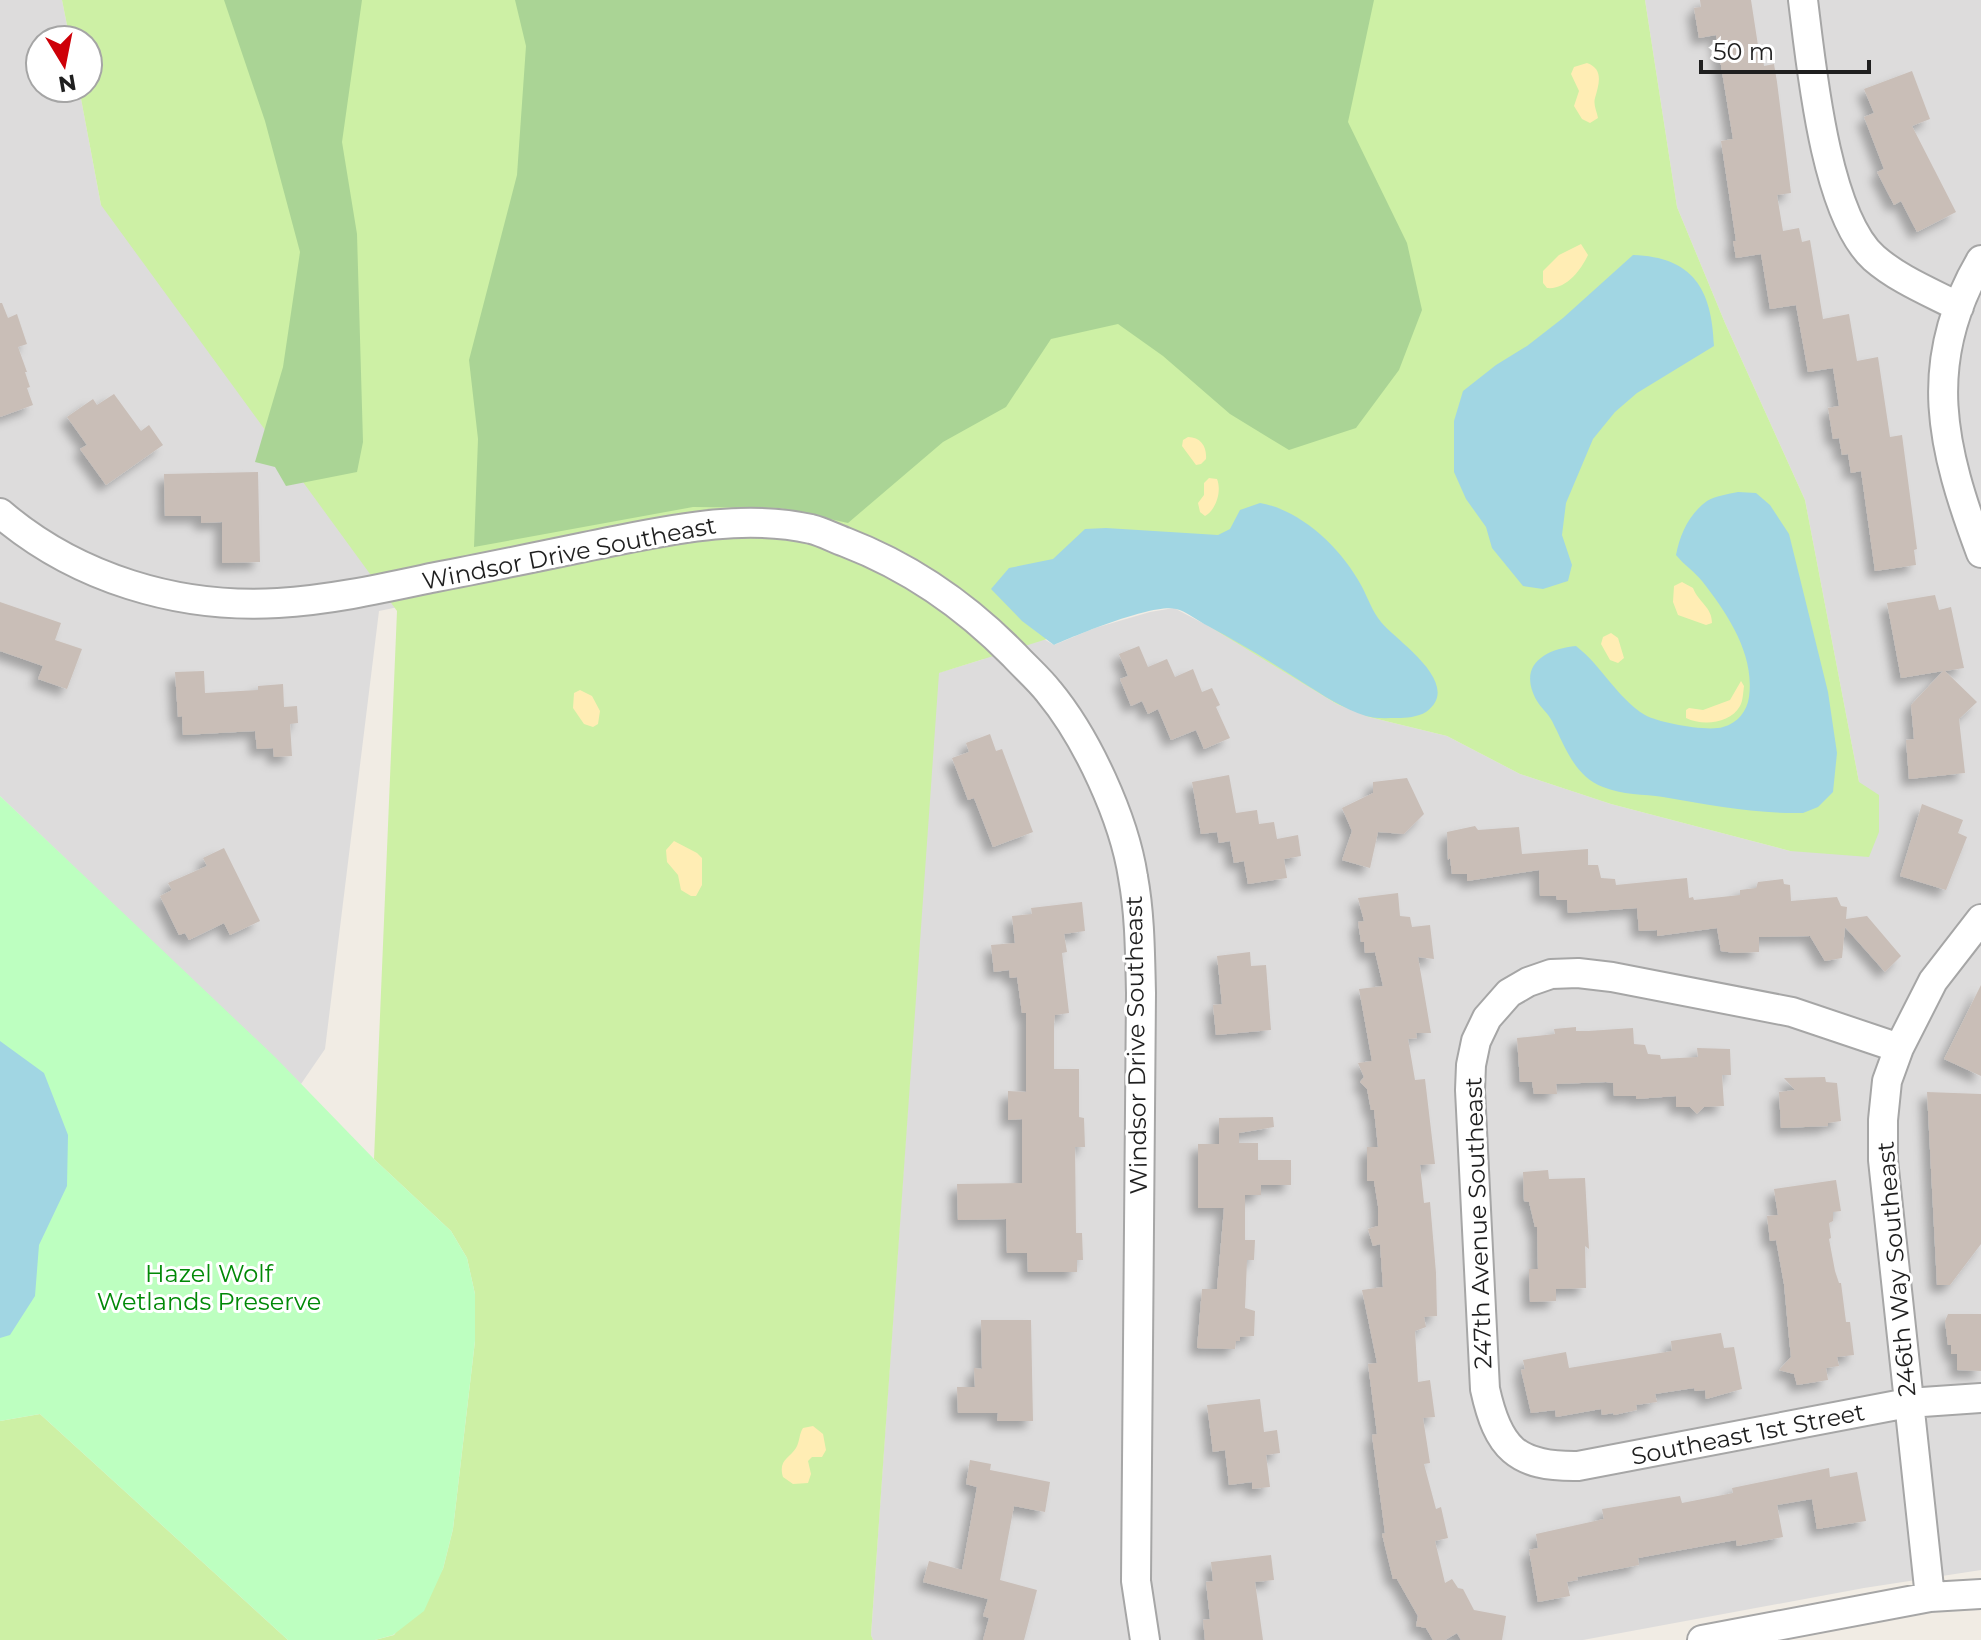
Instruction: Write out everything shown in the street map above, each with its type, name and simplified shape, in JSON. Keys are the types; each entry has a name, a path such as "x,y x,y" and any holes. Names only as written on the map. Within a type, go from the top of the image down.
{"street":[{"path":"1803,0 1829,164 1851,227 1872,256 1900,276 1959,307"},
{"path":"1981,260 1959,307 1943,375 1948,453 1981,553"},
{"name":"Windsor Drive Southeast","path":"0,513 25,534 80,567 149,590 210,602 276,604 342,596 667,530 741,521 797,528 811,530 883,557 939,589 997,638 1050,692 1090,755 1118,817 1133,875 1140,936 1141,993 1136,1581 1145,1640"},
{"name":"246th Way Southeast","path":"1930,1597 1883,1160 1883,1120 1887,1081 1899,1048 1933,981 1981,919"},
{"name":"247th Avenue Southeast","path":"1518,1455 1498,1430 1485,1389 1470,1090 1476,1041 1487,1018 1509,993 1551,974 1612,977 1792,1012 1899,1048"},
{"name":"Southeast 1st Street","path":"1518,1455 1554,1467 1578,1466 1908,1403 1981,1398"},
{"path":"1702,1640 1930,1597 1981,1594"}],"shaded area":[{"path":"0,0 62,0 67,24 24,24 24,104 82,104 101,205 991,608 1054,645 1095,628 1174,608 1233,639 1337,704 1369,717 1447,736 1520,774 1611,804 1790,851 1859,782 1805,500 1725,323 1677,207 1645,0 1981,0 1981,1570 1864,1588 1583,1640 873,1640 938,673 984,659 632,559 379,611 325,1049 301,1084 0,796"}],"green space":[{"path":"62,0 1645,0 1677,207 1725,323 1805,500 1859,782 1879,795 1879,832 1869,857 1790,851 1611,804 1520,774 1447,736 1369,717 1337,704 1168,601 939,673 873,1640 375,1640 394,1635 443,1569 453,1529 475,1341 475,1294 467,1258 451,1231 374,1159 397,611 101,205 82,104 104,104 104,24 67,24"},
{"path":"224,0 362,0 342,142 357,234 363,442 357,472 286,486 275,467 255,462 283,367 300,252 265,121"},
{"path":"515,0 1374,0 1348,122 1407,243 1422,310 1399,370 1356,428 1289,450 1230,414 1163,356 1118,324 1051,339 1006,407 943,442 848,523 780,508 693,507 474,547 478,439 469,360 517,175 526,46"},
{"name":"Hazel Wolf Wetlands Preserve","path":"0,796 276,1058 374,1159 451,1231 467,1258 475,1294 475,1341 453,1529 443,1569 424,1611 393,1635 375,1640 288,1640 40,1414 0,1421"},
{"path":"40,1414 288,1640 0,1640 0,1421"}],"sand":[{"path":"1587,63 1596,69 1599,78 1595,101 1598,118 1590,123 1582,119 1574,106 1579,91 1571,74 1574,67"},
{"path":"1581,244 1588,255 1577,273 1560,286 1547,288 1543,283 1543,271 1559,255"},
{"path":"1188,437 1200,441 1204,447 1206,459 1201,464 1196,465 1182,446 1183,440"},
{"path":"1209,478 1217,479 1218,494 1215,505 1205,516 1200,512 1198,503 1204,495 1204,483"},
{"path":"1682,582 1693,588 1710,613 1712,623 1706,625 1678,615 1673,602 1674,586"},
{"path":"1611,633 1618,638 1624,658 1618,663 1610,660 1601,644 1603,637"},
{"path":"1741,681 1744,686 1742,702 1730,717 1715,722 1686,718 1689,708 1703,710 1730,700"},
{"path":"580,690 592,696 600,711 598,724 593,727 584,724 573,708 574,693"},
{"path":"674,841 702,858 702,885 696,896 681,890 678,875 667,862 666,850"},
{"path":"813,1426 823,1434 826,1450 822,1457 812,1457 808,1461 811,1474 808,1483 793,1484 783,1477 783,1463 796,1448 803,1428"}],"water":[{"path":"1633,255 1671,262 1695,280 1709,308 1714,346 1637,393 1615,412 1593,439 1566,503 1562,535 1572,565 1568,581 1543,589 1523,586 1492,548 1486,527 1466,499 1454,472 1454,421 1463,391 1563,318"},
{"path":"1738,492 1756,493 1770,505 1789,534 1828,692 1837,753 1833,792 1818,807 1803,813 1733,808 1625,793 1603,787 1578,768 1532,689 1532,669 1544,655 1576,646 1626,700 1645,715 1695,728 1723,727 1737,719 1744,712 1749,697 1748,665 1743,650 1729,620 1711,593 1676,555 1686,525 1695,512 1707,501"},
{"path":"1260,503 1305,522 1343,558 1381,622 1433,676 1437,689 1436,701 1426,712 1401,718 1374,718 1358,713 1176,609 1165,608 1134,615 1054,645 1022,621 991,589 1009,568 1053,559 1085,529 1218,535 1230,529 1240,510"},
{"path":"0,1041 44,1073 68,1135 67,1186 39,1245 35,1296 10,1335 0,1338"}],"building":[{"path":"1700,0 1751,0 1759,52 1762,51 1764,66 1774,64 1777,82 1791,193 1777,195 1783,231 1799,228 1802,242 1810,240 1823,319 1849,314 1857,361 1878,357 1890,437 1902,435 1917,549 1914,550 1916,565 1875,571 1861,471 1851,473 1848,454 1842,455 1839,438 1833,439 1828,408 1839,406 1833,368 1808,372 1796,305 1770,309 1761,254 1736,258 1721,141 1733,139 1716,35 1699,38 1694,8 1701,7"},
{"path":"1912,71 1930,119 1912,126 1956,212 1917,232 1901,201 1894,205 1877,172 1884,169 1864,117 1874,113 1864,89"},
{"path":"0,303 8,318 17,314 27,344 18,347 27,372 30,387 27,388 33,405 0,417"},
{"path":"114,394 141,431 149,425 163,445 106,485 80,449 87,445 67,417 93,399 97,405"},
{"path":"258,472 260,562 222,563 222,522 201,523 201,516 165,516 164,474"},
{"path":"1935,595 1939,610 1951,607 1964,668 1945,671 1977,702 1959,719 1965,773 1909,779 1906,740 1914,739 1911,705 1943,671 1901,678 1887,603"},
{"path":"0,602 61,623 55,640 82,649 67,689 38,679 43,666 0,651"},
{"path":"1139,646 1148,667 1167,659 1175,677 1193,669 1202,692 1212,688 1220,705 1216,707 1230,738 1204,749 1196,730 1171,740 1158,709 1148,714 1142,701 1131,706 1120,679 1128,676 1119,654"},
{"path":"204,671 205,693 258,690 258,686 283,684 284,707 297,706 298,723 290,724 292,756 274,757 273,748 257,749 255,731 183,735 182,716 178,717 175,672"},
{"path":"990,734 996,751 1002,749 1033,832 993,847 974,798 968,800 952,758 969,752 966,743"},
{"path":"1229,775 1236,813 1257,810 1259,824 1274,822 1277,839 1298,835 1301,856 1284,859 1287,878 1248,884 1244,861 1234,863 1230,841 1219,843 1217,832 1201,834 1192,782"},
{"path":"1407,778 1424,814 1404,834 1378,832 1370,868 1342,860 1352,831 1342,808 1373,793 1373,782"},
{"path":"1922,804 1963,820 1958,833 1967,837 1946,890 1900,876"},
{"path":"1475,826 1478,830 1519,827 1522,854 1588,849 1588,865 1598,865 1601,878 1615,879 1616,885 1687,878 1689,898 1693,897 1694,900 1740,895 1740,890 1756,888 1758,882 1783,879 1784,884 1790,885 1791,901 1837,897 1841,906 1847,907 1846,919 1867,916 1901,956 1885,972 1845,927 1842,958 1825,961 1810,936 1759,937 1759,952 1735,953 1721,951 1717,928 1657,936 1657,930 1639,931 1637,908 1568,913 1567,900 1540,896 1539,870 1467,881 1467,874 1452,874 1447,832"},
{"path":"224,848 260,921 230,935 224,923 189,940 185,933 179,935 160,896 172,890 168,883 207,866 203,858"},
{"path":"1398,893 1400,916 1410,917 1412,927 1430,925 1434,959 1418,957 1431,1033 1416,1033 1417,1038 1408,1039 1415,1080 1425,1079 1435,1164 1420,1165 1424,1203 1430,1202 1437,1316 1424,1317 1426,1327 1415,1331 1418,1382 1430,1380 1435,1417 1423,1418 1430,1463 1424,1464 1436,1509 1441,1507 1448,1538 1435,1541 1445,1583 1452,1579 1458,1588 1463,1589 1474,1610 1506,1616 1502,1640 1461,1640 1457,1633 1445,1640 1433,1640 1426,1628 1416,1626 1418,1616 1397,1579 1393,1579 1382,1534 1385,1533 1372,1435 1377,1434 1368,1364 1377,1363 1362,1290 1383,1287 1380,1244 1373,1246 1368,1229 1378,1226 1378,1206 1374,1181 1367,1181 1367,1147 1378,1147 1374,1110 1371,1110 1367,1089 1360,1082 1364,1077 1358,1063 1372,1061 1359,989 1383,986 1375,952 1365,953 1364,942 1361,942 1358,922 1364,921 1358,898"},
{"path":"1082,902 1085,931 1064,934 1067,952 1062,953 1069,1013 1055,1015 1054,1069 1079,1069 1079,1117 1084,1118 1085,1147 1075,1147 1076,1233 1082,1233 1083,1260 1077,1260 1077,1272 1028,1272 1027,1253 1007,1253 1006,1219 958,1220 957,1184 1022,1183 1022,1119 1008,1120 1008,1091 1026,1092 1026,1013 1022,1013 1017,977 1010,978 1009,970 994,972 991,945 1015,943 1012,916 1032,914 1031,908"},
{"path":"1250,952 1251,966 1266,965 1271,1030 1216,1035 1213,1005 1222,1004 1217,956"},
{"path":"1981,985 1981,1076 1944,1059"},
{"path":"1576,1027 1576,1031 1633,1028 1634,1044 1645,1045 1648,1054 1660,1055 1661,1059 1698,1057 1697,1048 1730,1049 1731,1075 1722,1075 1724,1106 1704,1107 1697,1114 1690,1107 1676,1107 1676,1096 1636,1099 1636,1096 1614,1096 1613,1083 1606,1082 1556,1084 1557,1094 1534,1094 1532,1082 1520,1082 1517,1038 1555,1034 1554,1029"},
{"path":"1825,1077 1826,1082 1837,1083 1841,1121 1828,1123 1828,1126 1781,1128 1779,1092 1795,1090 1784,1078"},
{"path":"1927,1092 1981,1094 1981,1244 1950,1285 1937,1285"},
{"path":"1273,1117 1274,1127 1239,1133 1239,1143 1258,1143 1258,1160 1291,1160 1291,1185 1261,1185 1261,1195 1245,1195 1245,1240 1255,1240 1254,1260 1247,1260 1245,1308 1255,1311 1254,1336 1240,1337 1235,1349 1197,1348 1202,1289 1217,1289 1224,1208 1198,1208 1198,1144 1219,1144 1219,1118"},
{"path":"1548,1170 1549,1179 1585,1178 1589,1249 1585,1246 1586,1288 1556,1289 1556,1301 1530,1302 1529,1269 1538,1269 1537,1227 1529,1202 1524,1201 1523,1172"},
{"path":"1836,1180 1841,1211 1833,1212 1829,1239 1835,1271 1841,1283 1846,1322 1850,1322 1854,1355 1837,1357 1839,1366 1826,1368 1828,1380 1797,1385 1794,1374 1779,1370 1791,1357 1784,1284 1776,1240 1770,1241 1767,1216 1778,1215 1774,1189"},
{"path":"1948,1314 1981,1314 1981,1371 1957,1370 1957,1354 1951,1354 1951,1345 1948,1345 1945,1321"},
{"path":"981,1320 1031,1320 1033,1421 997,1421 998,1413 958,1413 957,1387 975,1387 974,1368 982,1369"},
{"path":"1721,1333 1724,1348 1734,1347 1742,1389 1706,1399 1705,1390 1695,1391 1694,1388 1655,1394 1657,1402 1636,1405 1637,1410 1614,1415 1602,1415 1601,1409 1556,1417 1555,1410 1531,1413 1521,1370 1525,1369 1523,1360 1566,1352 1569,1368 1672,1351 1671,1341"},
{"path":"1260,1399 1264,1432 1277,1430 1280,1453 1266,1455 1270,1487 1252,1489 1252,1482 1229,1485 1225,1450 1213,1452 1207,1405"},
{"path":"970,1460 991,1464 990,1470 1050,1482 1045,1512 1014,1506 1000,1580 1037,1590 1024,1640 983,1640 989,1618 983,1616 988,1599 923,1582 929,1561 962,1570 977,1487 966,1484"},
{"path":"1829,1468 1830,1477 1857,1472 1866,1521 1817,1529 1812,1499 1777,1505 1783,1537 1737,1546 1736,1540 1638,1558 1639,1565 1577,1577 1578,1580 1567,1582 1570,1596 1538,1602 1529,1550 1538,1548 1536,1534 1604,1519 1602,1509 1680,1496 1682,1503 1733,1493 1732,1488"},
{"path":"1271,1555 1274,1580 1255,1582 1263,1640 1205,1640 1203,1620 1210,1619 1206,1582 1213,1581 1211,1562"}]}
